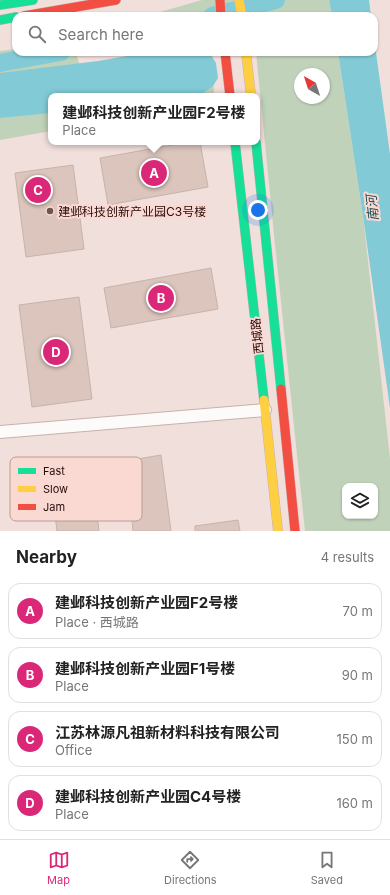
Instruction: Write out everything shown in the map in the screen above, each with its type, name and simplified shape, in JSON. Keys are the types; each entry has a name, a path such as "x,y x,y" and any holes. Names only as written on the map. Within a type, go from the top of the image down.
{"street":[{"path":"0,5 33,0"},
{"path":"47,12 116,0"},
{"path":"220,0 221,12"},
{"path":"239,0 241,12"},
{"path":"0,20 12,18"},
{"path":"225,56 230,93"},
{"path":"246,56 251,93"},
{"name":"西城路","path":"235,145 278,531"},
{"name":"西城路","path":"256,145 295,531"},
{"path":"0,432 265,410"}],"green space":[{"path":"202,0 329,0 331,12 160,12"},
{"path":"12,50 12,56 77,56 87,93 48,93 48,132 0,140 0,51"},
{"path":"155,56 212,56 214,93 89,93"},
{"path":"256,56 339,56 363,216 390,458 390,531 305,531"}],"water":[{"path":"329,0 369,0 370,12 331,12"},
{"path":"127,56 212,56 216,63 218,78 213,86 203,93 48,93 48,113 0,118 0,73"},
{"name":"南河","path":"339,56 376,56 390,154 390,408"}],"building":[{"path":"172,145 201,145 208,187 108,205 100,158"},
{"name":"建邺科技创新产业园C3号楼","path":"73,165 84,249 26,257 15,173"},
{"path":"211,268 218,309 111,328 104,288"},
{"path":"79,297 92,399 32,407 19,305"},
{"path":"161,455 171,531 133,531 132,521 142,521 142,458"},
{"path":"238,520 240,531 195,531 195,526"},
{"path":"56,521 98,521 99,531 57,531"}],"waterway":[{"path":"228,12 276,0"},
{"path":"0,63 39,56"}],"traffic: fast":[{"path":"0,5 33,0"},
{"path":"0,20 12,18"},
{"path":"235,145 264,400"},
{"path":"256,145 281,389"}],"traffic: slow":[{"path":"239,0 241,12"},
{"path":"246,56 251,93"},
{"path":"264,400 278,531"}],"traffic: jam":[{"path":"47,12 116,0"},
{"path":"220,0 221,12"},
{"path":"225,56 230,93"},
{"path":"281,389 295,531"}],"place":[{"name":"建邺科技创新产业园F2号楼","path":"154,173"},
{"name":"江苏林源凡祖新材料科技有限公司","path":"38,190"},
{"name":"建邺科技创新产业园C3号楼","path":"50,211"},
{"name":"建邺科技创新产业园F1号楼","path":"161,298"},
{"name":"建邺科技创新产业园C4号楼","path":"56,352"}]}
